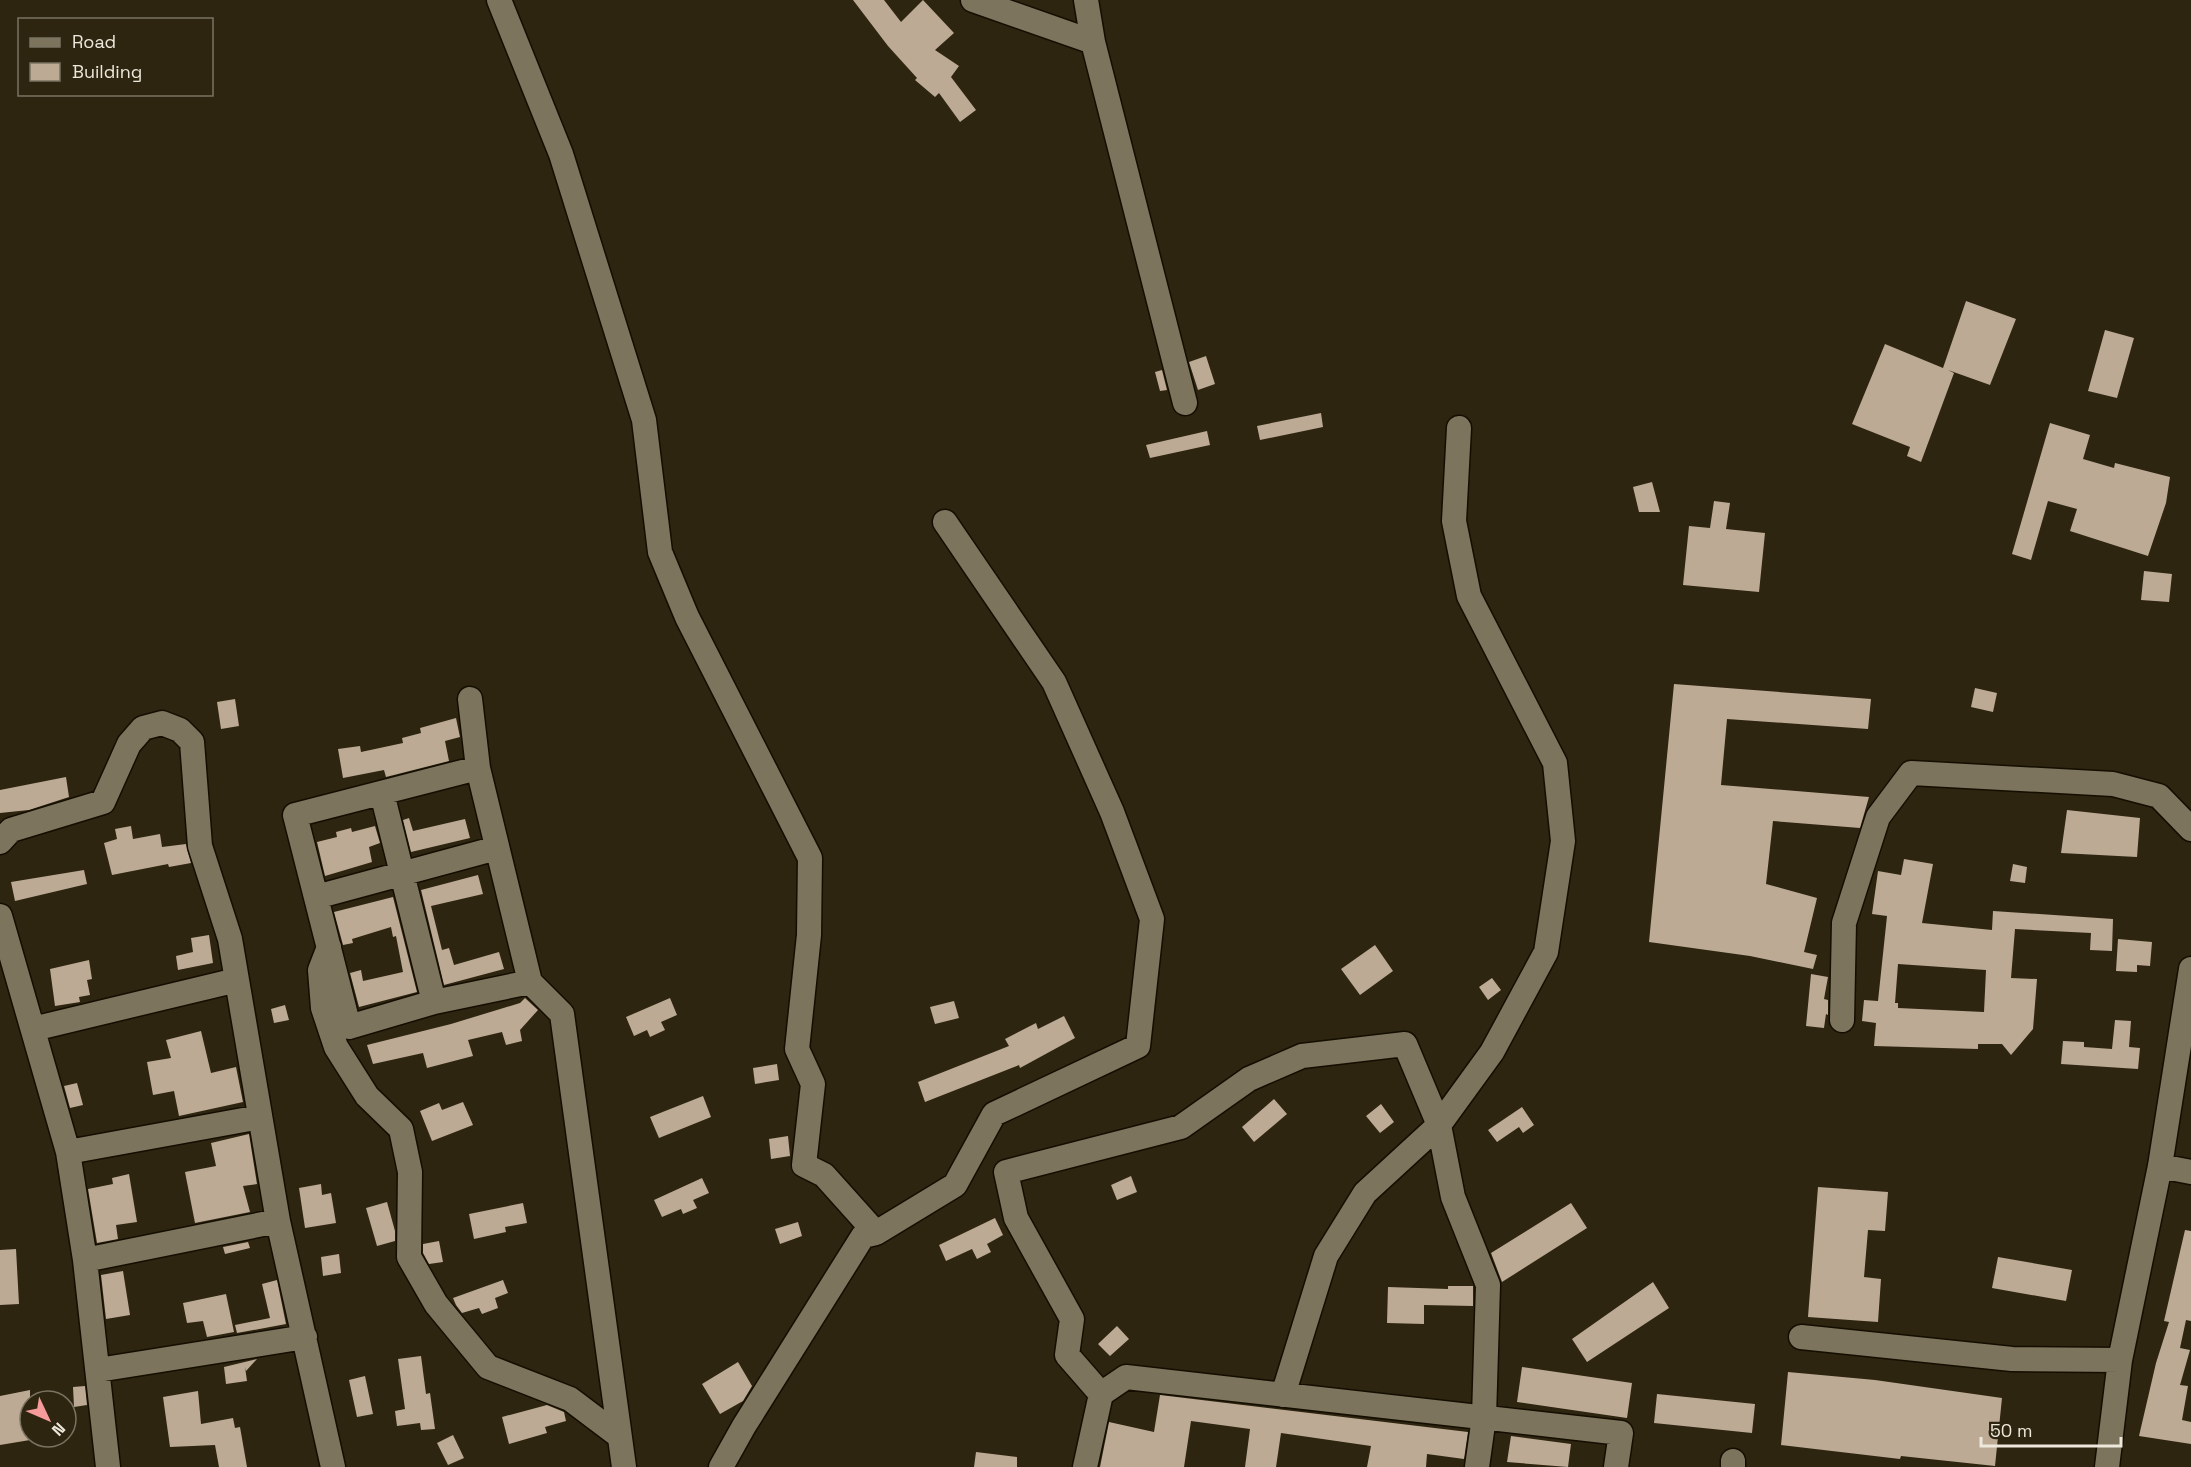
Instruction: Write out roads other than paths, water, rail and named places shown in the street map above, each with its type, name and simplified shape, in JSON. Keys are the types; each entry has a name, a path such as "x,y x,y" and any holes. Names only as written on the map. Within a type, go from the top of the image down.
{"street":[{"path":"499,0 561,154 644,420 660,552 687,617 810,858 809,935 797,1049 813,1084 804,1165 824,1175 876,1233"},
{"path":"973,0 1093,42"},
{"path":"1086,0 1093,42 1185,403"},
{"path":"1283,1395 1326,1256 1365,1193 1439,1125 1492,1052 1546,952 1563,841 1555,763 1469,596 1454,521 1459,428"},
{"path":"721,1467 744,1425 863,1236 876,1233 955,1185 994,1114 1138,1046 1152,919 1112,812 1054,682 945,522"},
{"path":"470,699 478,768 530,982 562,1014 624,1467"},
{"path":"0,842 11,830 103,802 129,744 143,728 162,723 180,730 192,742 200,846 230,939 279,1221 333,1467"},
{"path":"478,768 295,815 349,1027 434,1002 530,982"},
{"path":"1842,1020 1844,923 1878,817 1911,773 2113,784 2159,796 2191,829"},
{"path":"382,793 434,1002"},
{"path":"316,897 497,848"},
{"path":"0,916 68,1152 85,1260 108,1467"},
{"path":"329,947 320,970 323,1008 336,1047 367,1096 401,1129 410,1172 410,1257 436,1304 488,1368 570,1399 619,1436"},
{"path":"2107,1467 2120,1360 2160,1166 2191,969"},
{"path":"33,1029 237,980"},
{"path":"1101,1394 1067,1355 1072,1319 1016,1218 1006,1172 1181,1127 1250,1079 1302,1056 1405,1044 1439,1125 1453,1197 1488,1285 1484,1417 1478,1467"},
{"path":"68,1152 261,1117"},
{"path":"2160,1166 2191,1172"},
{"path":"85,1260 279,1221"},
{"path":"1801,1336 2012,1359 2120,1360"},
{"path":"98,1370 305,1337"},
{"path":"1085,1467 1101,1394 1126,1377 1621,1433 1616,1467"}]}
